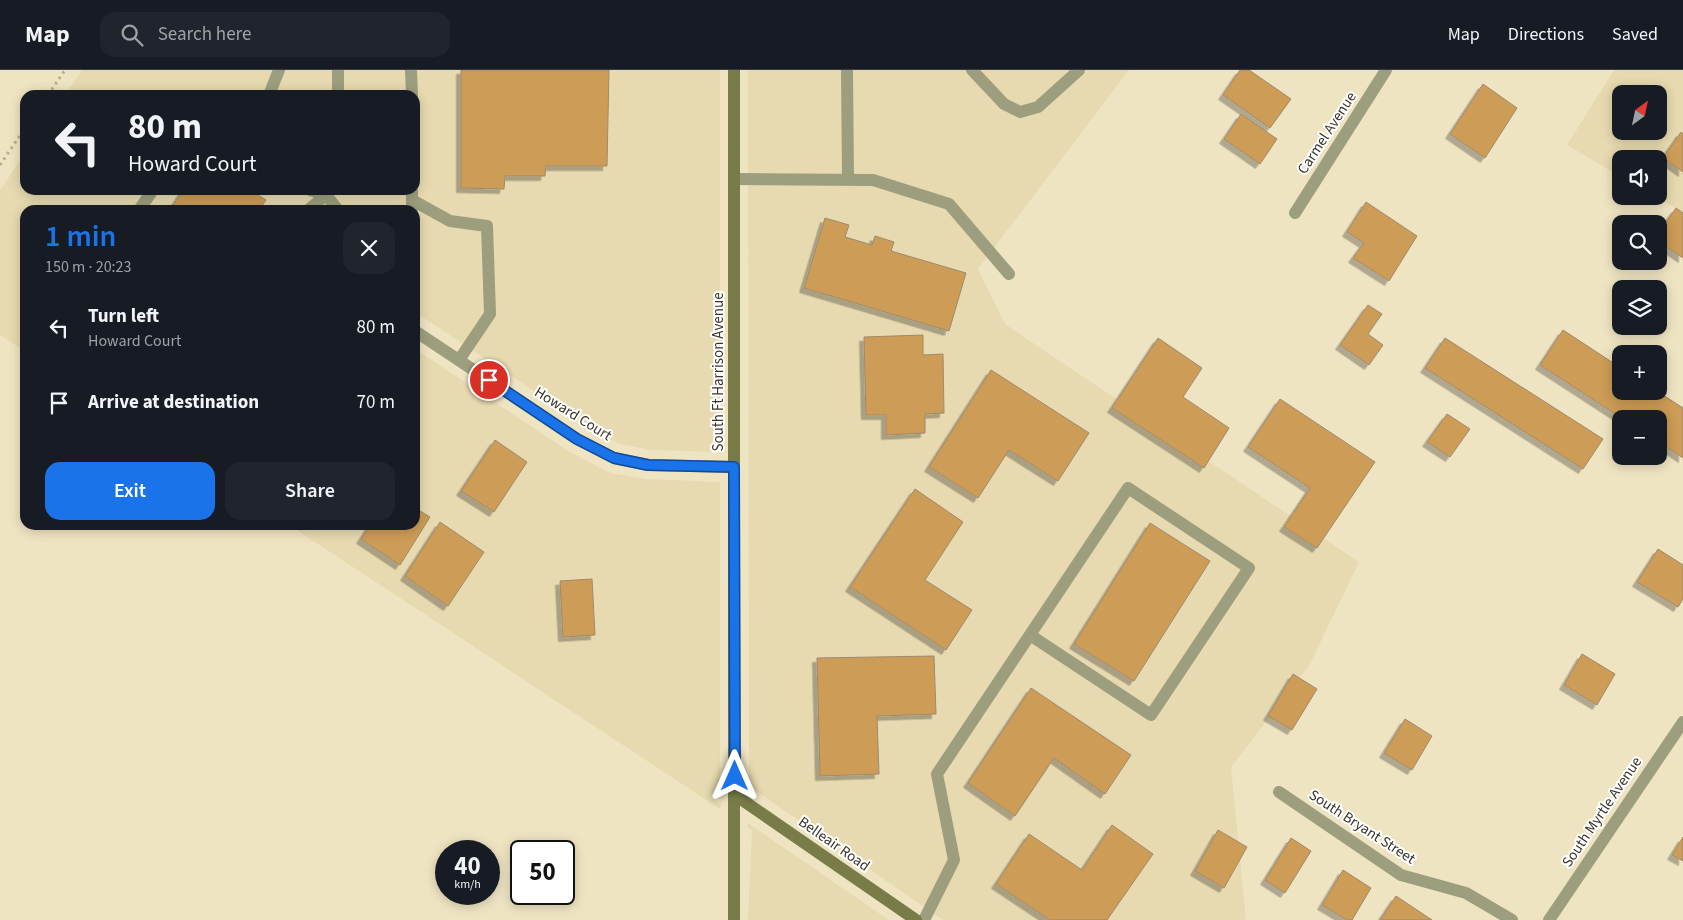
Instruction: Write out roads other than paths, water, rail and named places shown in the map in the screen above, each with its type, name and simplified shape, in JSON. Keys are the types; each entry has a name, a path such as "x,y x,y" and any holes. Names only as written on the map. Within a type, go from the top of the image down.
{"main road":[{"name":"South Ft Harrison Avenue","path":"734,70 734,920"},
{"name":"Belleair Road","path":"735,795 908,918"}],"street":[{"path":"271,90 279,70"},
{"path":"338,70 338,90"},
{"path":"411,70 412,90"},
{"path":"847,70 848,180"},
{"path":"972,70 1004,104 1020,112 1038,107 1078,70"},
{"name":"Carmel Avenue","path":"1294,213 1386,70"},
{"path":"734,179 873,180 949,204 1009,274"},
{"path":"313,205 323,195"},
{"path":"412,200 450,221 487,226 490,314 459,360"},
{"name":"Howard Court","path":"420,334 577,439 614,458 648,465 734,467"},
{"path":"924,920 954,860 937,774 1128,488 1249,568 1151,715 1030,635"},
{"name":"South Myrtle Avenue","path":"1549,920 1683,722"},
{"name":"South Bryant Street","path":"1279,792 1401,874 1466,893 1512,920"}]}
